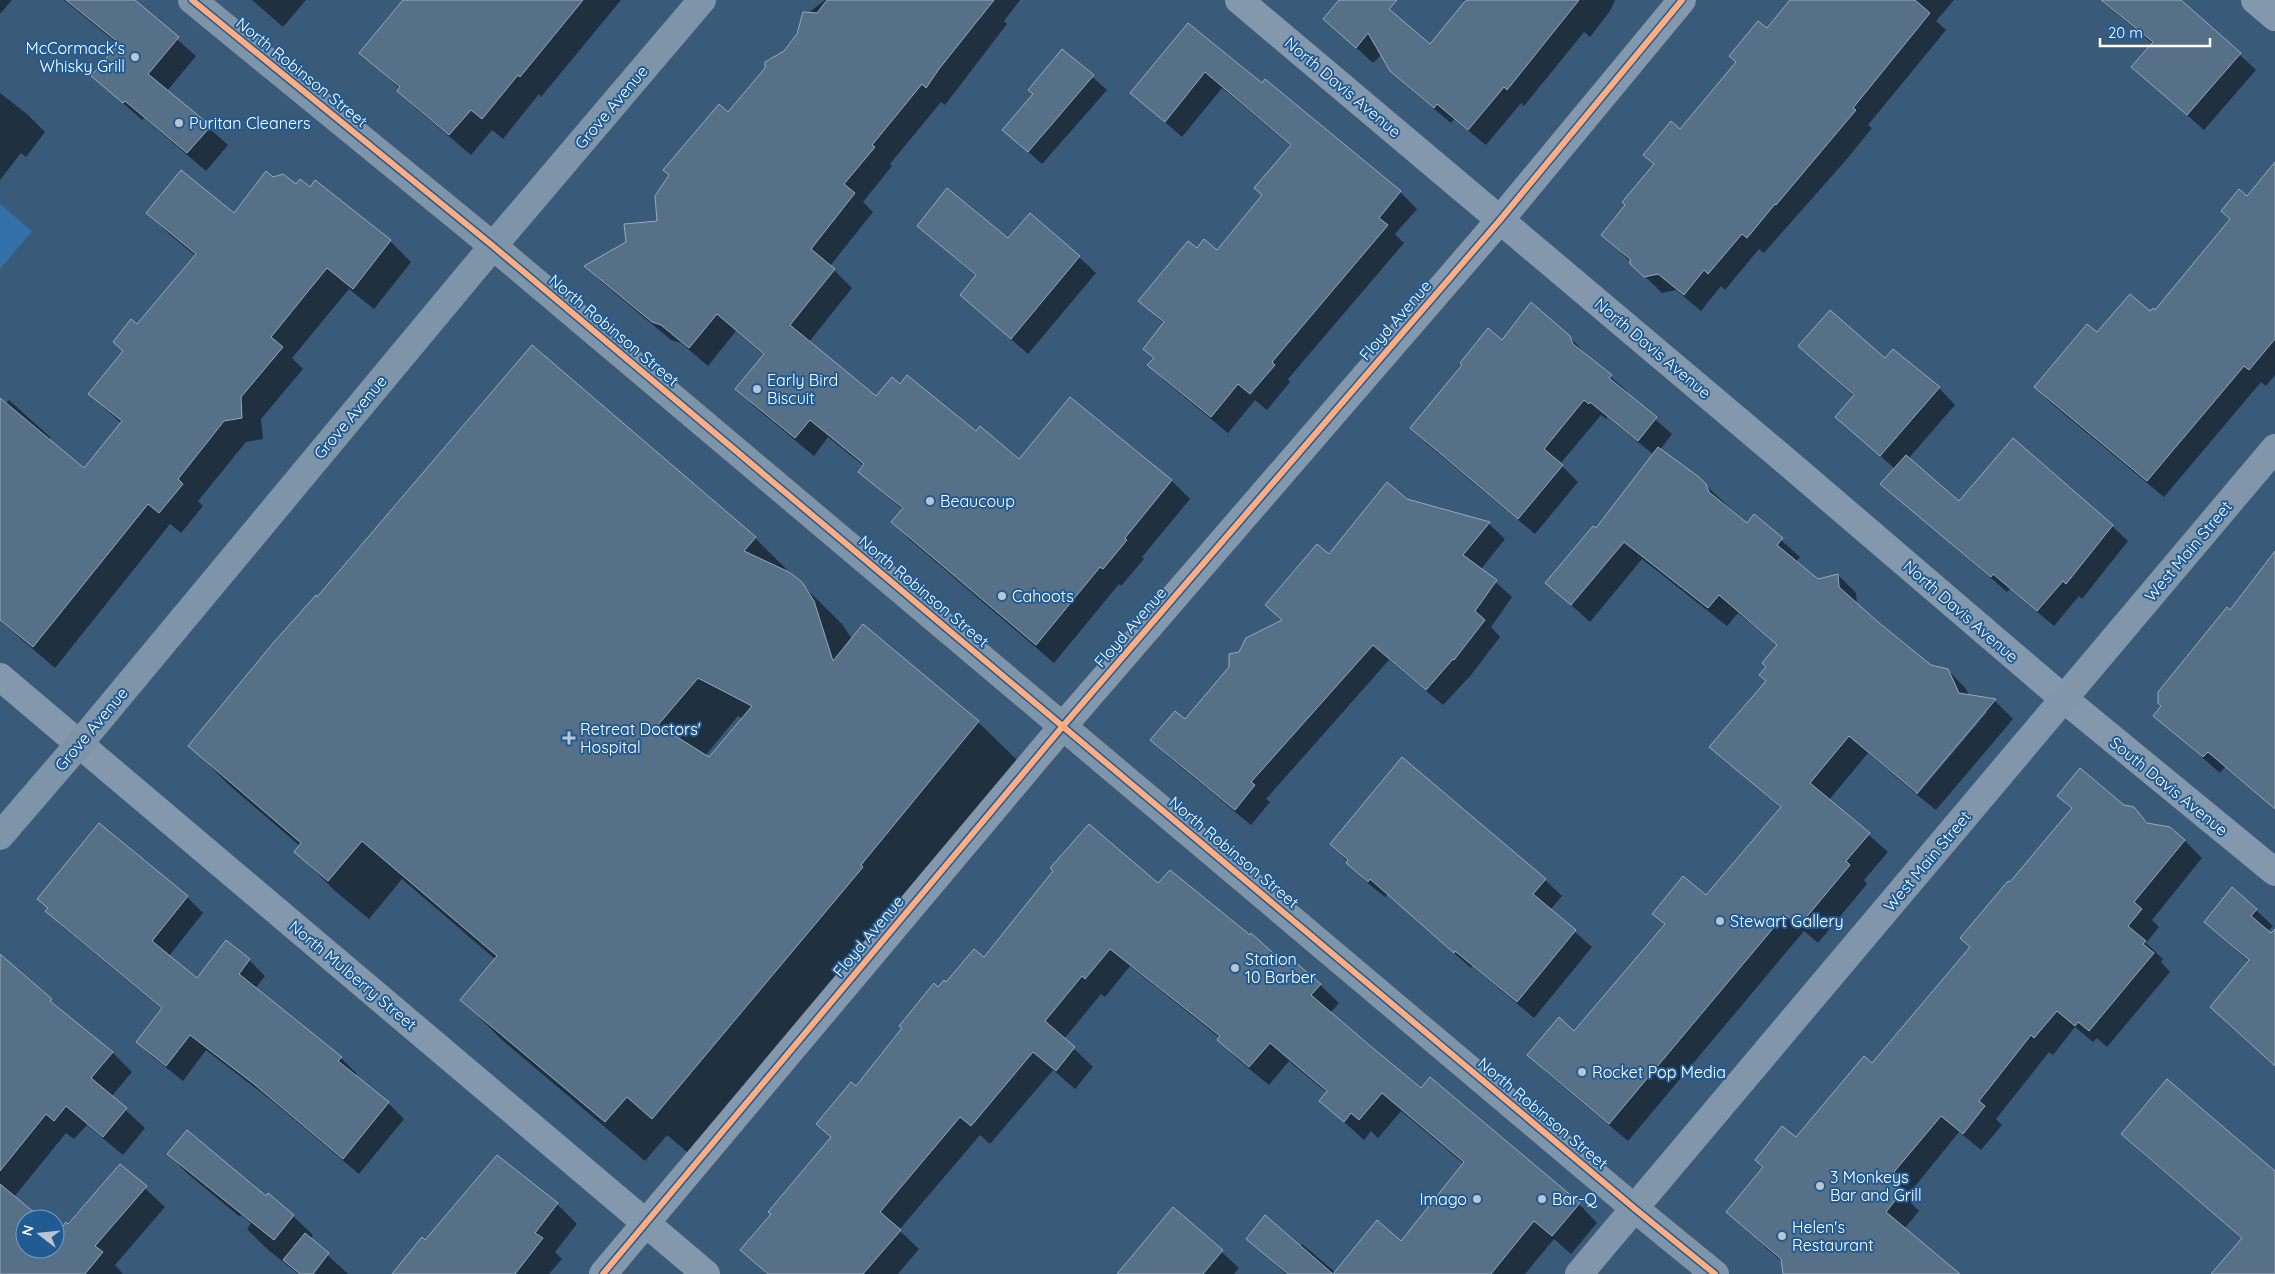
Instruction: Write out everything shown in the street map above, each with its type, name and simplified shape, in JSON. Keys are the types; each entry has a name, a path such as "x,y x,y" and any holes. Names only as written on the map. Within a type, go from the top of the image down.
{"main road":[{"name":"West Main Street","path":"1579,1274 2275,448"}],"street":[{"name":"North Robinson Street","path":"192,0 493,246 1634,1208 1715,1274"},
{"name":"Grove Avenue","path":"0,836 79,744 493,246 702,0"},
{"name":"North Davis Avenue","path":"1239,0 2064,699"},
{"name":"Floyd Avenue","path":"603,1274 1062,726 1500,220 1682,0"},
{"path":"2255,0 2275,17"},
{"name":"North Mulberry Street","path":"0,677 706,1274"},
{"name":"South Davis Avenue","path":"2064,699 2275,872"}],"shaded area":[{"path":"0,204 32,231 0,269"}],"building":[{"path":"66,0 135,0 179,37 148,74 211,126 187,153 125,101 123,103 91,76 119,43"},
{"path":"403,0 583,0 520,77 518,75 482,119 471,110 449,135 397,91 400,87 359,53"},
{"path":"827,0 994,0 926,88 922,84 872,145 875,147 844,184 855,193 811,249 835,269 790,325 876,396 892,377 900,384 907,375 976,431 980,426 1019,459 1070,397 1172,480 1125,538 1127,540 1103,569 1100,567 1036,645 891,522 903,508 858,472 864,464 810,420 795,438 735,389 764,354 717,314 689,348 661,325 652,322 584,266 626,242 624,224 657,221 655,196 669,175 663,170 719,104 728,112 765,68 765,62 784,51 797,34 803,12 817,13"},
{"path":"1339,0 1397,0 1389,9 1430,44 1466,0 1579,0 1507,90 1504,87 1468,130 1437,104 1434,108 1390,71 1368,33 1356,48 1323,19"},
{"path":"1790,0 1915,0 1930,13 1853,108 1856,110 1776,205 1747,238 1742,234 1708,274 1704,270 1684,295 1658,274 1644,277 1630,264 1630,259 1601,235 1625,205 1622,202 1654,164 1643,155 1671,121 1680,129 1736,62 1729,56 1758,21 1767,28"},
{"path":"2101,0 2181,0 2241,53 2187,115 2131,67 2153,42"},
{"path":"1188,23 1262,83 1265,79 1401,191 1379,218 1388,225 1272,362 1275,365 1250,394 1238,384 1211,417 1147,365 1154,358 1143,349 1164,322 1138,301 1188,241 1197,248 1204,239 1217,250 1262,195 1254,188 1291,145 1205,72 1165,122 1130,93"},
{"path":"1062,49 1094,75 1028,152 1002,130 1033,94 1028,90"},
{"path":"2275,162 2275,339 2249,370 2244,366 2147,481 2034,387 2087,324 2097,332 2130,294 2150,311 2153,308 2155,310 2230,219 2221,211 2239,189 2247,196"},
{"path":"181,170 234,213 266,171 273,177 283,174 296,184 300,179 310,187 315,180 391,240 353,289 327,268 271,337 283,347 241,397 242,418 224,421 178,479 183,484 159,513 148,504 33,647 0,620 0,398 84,468 122,421 88,394 123,351 113,342 131,319 137,324 196,254 146,213"},
{"path":"947,188 1008,238 1030,213 1080,256 1011,339 960,295 976,275 917,226"},
{"path":"1531,302 1570,336 1573,344 1612,375 1609,378 1657,417 1638,441 1590,402 1589,404 1584,400 1544,449 1563,465 1518,519 1410,428 1462,365 1460,363 1488,328 1502,340"},
{"path":"1830,310 1885,358 1893,349 1940,387 1880,456 1835,417 1854,395 1798,346"},
{"name":"Retreat Doctors' Hospital","path":"532,345 756,537 744,551 789,572 802,582 814,601 833,661 863,624 979,721 861,865 863,867 652,1119 627,1097 605,1122 460,1000 497,956 362,841 328,881 294,852 301,843 188,746 274,642 316,595 317,597","holes":["698,678 752,706 709,757 658,725"]},
{"path":"2013,438 2113,525 2066,584 2063,581 2037,611 1993,574 1991,577 1880,484 1906,455 1959,501"},
{"path":"1658,447 1699,477 1706,484 1709,492 1747,523 1754,514 1783,538 1777,545 1818,579 1838,574 1839,587 1878,622 1931,665 1948,669 1959,693 1996,699 1917,793 1849,736 1810,783 1870,833 1846,861 1850,865 1799,926 1785,914 1609,1124 1527,1055 1559,1017 1574,1031 1665,924 1652,914 1683,876 1706,895 1781,807 1709,747 1766,681 1759,675 1766,667 1762,663 1777,645 1719,595 1708,608 1624,542 1571,605 1545,583 1593,526 1596,528"},
{"path":"1387,482 1407,499 1490,522 1463,555 1497,580 1475,611 1485,620 1454,660 1426,690 1373,645 1251,782 1255,785 1235,810 1150,740 1175,711 1185,719 1229,667 1229,654 1239,652 1246,638 1282,620 1265,605 1317,544 1329,554"},
{"path":"2275,551 2275,809 2208,752 2203,757 2153,716 2161,706 2158,703 2158,692 2227,607 2230,610"},
{"path":"1402,757 1546,879 1533,894 1576,930 1517,1002 1455,951 1454,953 1370,879 1368,882 1346,863 1348,860 1330,844"},
{"path":"2080,768 2124,805 2134,807 2147,823 2170,827 2185,840 2134,902 2142,909 2128,926 2146,941 2143,944 2154,953 2089,1031 2078,1022 2075,1026 2057,1011 2034,1038 2031,1035 1979,1101 1985,1106 1963,1134 1941,1116 1894,1172 1900,1177 1894,1186 1902,1192 1886,1212 1960,1274 1783,1274 1781,1259 1726,1212 1763,1167 1755,1160 1782,1126 1796,1137 1864,1056 1872,1063 1970,947 1960,938 2072,808 2057,796"},
{"path":"99,823 188,896 152,941 197,978 226,940 250,959 239,974 342,1057 338,1061 389,1102 343,1159 254,1084 190,1035 166,1066 136,1042 162,1008 45,911 48,908 37,899"},
{"path":"1089,824 1158,883 1170,870 1250,935 1251,933 1283,962 1288,956 1321,984 1311,995 1368,1044 1421,1088 1430,1077 1580,1203 1552,1236 1534,1221 1491,1274 1333,1274 1377,1220 1401,1241 1464,1162 1382,1093 1359,1120 1351,1113 1344,1122 1319,1101 1327,1091 1270,1043 1249,1067 1217,1040 1220,1036 1110,949 1085,979 1082,976 1045,1021 1075,1047 1056,1071 1033,1052 971,1126 960,1117 880,1212 901,1230 863,1274 768,1274 740,1250 771,1214 768,1212 831,1137 816,1124 851,1082 856,1086 902,1028 899,1026 934,983 938,987 944,980 946,982 974,949 984,957 1053,871 1050,868"},
{"path":"2232,887 2257,909 2251,916 2271,933 2275,929 2275,1066 2210,1007 2249,960 2204,922"},
{"path":"0,954 52,999 50,1001 113,1052 91,1078 127,1108 103,1137 66,1106 54,1121 46,1114 0,1171"},
{"path":"2167,1079 2275,1171 2275,1274 2211,1274 2242,1238 2121,1134"},
{"path":"187,1130 266,1196 268,1193 294,1215 274,1240 167,1154"},
{"path":"497,1155 558,1203 535,1233 543,1238 515,1274 392,1274 422,1237 425,1240"},
{"path":"120,1164 147,1186 95,1246 103,1252 85,1274 0,1274 0,1184 30,1209 15,1209 15,1259 65,1259 65,1223 68,1224"},
{"path":"1173,1207 1223,1250 1203,1274 1117,1274"},
{"path":"1265,1215 1333,1274 1288,1274 1246,1239"},
{"path":"305,1233 329,1253 313,1274 300,1274 283,1260"}],"cycle path":[{"path":"192,0 493,246 1634,1208 1715,1274"},
{"path":"603,1274 1063,726 1500,220 1682,0"}],"place":[{"name":"McCormack's Whisky Grill","path":"135,57"},
{"name":"Puritan Cleaners","path":"179,123"},
{"name":"Early Bird Biscuit","path":"757,389"},
{"name":"Beaucoup","path":"930,501"},
{"name":"Cahoots","path":"1002,596"},
{"name":"Retreat Doctors' Hospital","path":"569,738"},
{"name":"Stewart Gallery","path":"1720,921"},
{"name":"Station 10 Barber","path":"1235,968"},
{"name":"Rocket Pop Media","path":"1582,1072"},
{"name":"3 Monkeys Bar and Grill","path":"1820,1186"},
{"name":"Imago","path":"1477,1199"},
{"name":"Bar-Q","path":"1542,1199"},
{"name":"Helen's Restaurant","path":"1782,1236"}]}
